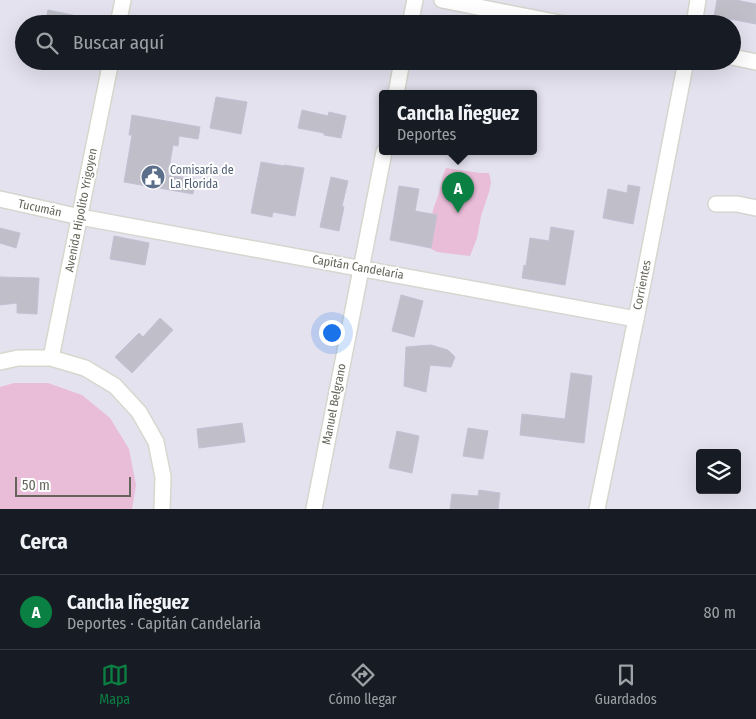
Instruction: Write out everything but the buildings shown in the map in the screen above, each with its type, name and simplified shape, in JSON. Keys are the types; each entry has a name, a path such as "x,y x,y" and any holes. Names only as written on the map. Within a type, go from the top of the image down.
{"street":[{"path":"120,15 123,0"},
{"path":"412,15 415,0"},
{"path":"442,0 518,15"},
{"path":"696,15 698,0"},
{"path":"741,59 756,62"},
{"name":"Avenida Hipolito Yrigoyen","path":"51,358 109,70"},
{"path":"397,90 400,70"},
{"name":"Corrientes","path":"597,509 684,70"},
{"name":"Manuel Belgrano","path":"314,509 383,155"},
{"name":"Tucumán","path":"0,200 80,217"},
{"path":"716,204 737,204 756,208"},
{"name":"Capitán Candelaria","path":"80,217 636,319"},
{"path":"0,362 18,358 51,358 85,368 115,386 139,412 156,442 163,476 162,509"}],"shaded area":[{"path":"446,168 489,173 491,182 489,192 481,216 477,238 470,256 437,252 428,247 433,210"},
{"path":"14,383 48,383 82,395 110,418 129,449 136,485 132,509 0,509 0,387"}],"place":[{"name":"Comisaría de La Florida","path":"153,177"},
{"name":"Cancha Iñeguez","path":"458,213"}]}
